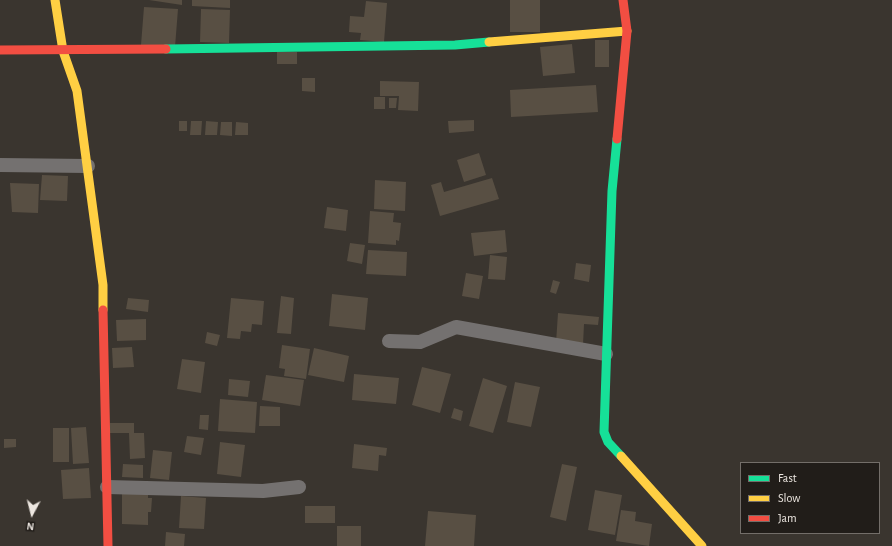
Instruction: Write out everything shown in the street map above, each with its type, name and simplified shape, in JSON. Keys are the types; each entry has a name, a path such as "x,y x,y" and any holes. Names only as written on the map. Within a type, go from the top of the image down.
{"street":[{"path":"55,0 63,51 77,91 103,285 108,546"},
{"path":"623,0 627,31 612,191 603,420 604,432 608,442 702,546"},
{"path":"0,50 63,51 455,45 627,31"},
{"path":"0,165 88,166"},
{"path":"389,341 420,342 456,327 606,354"},
{"path":"107,487 263,491 299,487"}],"building":[{"path":"149,0 182,0 182,5"},
{"path":"192,0 230,0 230,8 192,6"},
{"path":"510,0 540,0 540,32 510,32"},
{"path":"366,1 387,3 384,42 360,40 361,33 349,32 350,16 364,17"},
{"path":"144,7 178,9 175,47 141,45"},
{"path":"201,9 230,10 229,43 200,42"},
{"path":"595,40 609,40 609,67 595,67"},
{"path":"572,44 575,73 543,76 540,47"},
{"path":"277,52 297,52 297,64 277,64"},
{"path":"302,78 315,78 315,92 302,91"},
{"path":"380,81 419,82 418,111 398,110 399,96 380,96"},
{"path":"596,85 598,112 511,117 510,90"},
{"path":"374,97 385,97 385,109 374,109"},
{"path":"389,98 397,98 396,108 389,108"},
{"path":"474,120 474,131 449,133 448,121"},
{"path":"179,121 187,121 187,131 179,131"},
{"path":"191,121 202,121 201,135 190,135"},
{"path":"206,121 218,122 217,135 205,135"},
{"path":"221,122 232,122 232,136 220,135"},
{"path":"236,122 248,123 248,135 235,135"},
{"path":"479,153 486,175 464,182 457,160"},
{"path":"42,175 68,176 67,201 40,200"},
{"path":"492,178 499,199 440,216 431,185 441,182 444,192"},
{"path":"375,180 406,182 405,211 374,209"},
{"path":"10,183 39,184 38,213 12,212"},
{"path":"327,207 348,210 346,231 324,228"},
{"path":"370,211 394,213 393,222 401,223 399,241 396,240 396,245 368,243"},
{"path":"505,230 507,252 474,256 471,233"},
{"path":"350,243 365,245 362,264 347,261"},
{"path":"368,250 407,252 406,276 366,274"},
{"path":"490,255 507,257 505,280 488,279"},
{"path":"576,263 591,265 589,282 574,279"},
{"path":"466,273 483,276 479,299 462,296"},
{"path":"553,280 560,282 556,294 550,292"},
{"path":"332,294 368,298 365,330 329,326"},
{"path":"281,296 294,298 291,334 277,333"},
{"path":"128,298 149,300 148,312 126,309"},
{"path":"231,298 264,301 262,325 252,324 251,332 241,331 240,339 227,338"},
{"path":"558,313 599,317 598,325 584,324 583,345 556,343"},
{"path":"146,319 146,340 117,341 116,320"},
{"path":"207,332 220,335 217,346 205,343"},
{"path":"282,345 310,349 306,379 284,376 285,369 279,368"},
{"path":"132,347 134,367 113,368 112,348"},
{"path":"314,348 349,356 344,382 308,375"},
{"path":"182,359 205,362 201,393 177,389"},
{"path":"422,367 451,374 440,413 412,405"},
{"path":"354,374 399,378 396,404 352,400"},
{"path":"266,375 304,380 300,406 262,400"},
{"path":"483,378 507,386 493,433 469,426"},
{"path":"229,379 250,381 248,397 228,395"},
{"path":"515,382 540,387 531,427 507,422"},
{"path":"220,399 257,402 255,433 218,431"},
{"path":"260,406 280,407 280,426 259,426"},
{"path":"454,408 463,411 461,421 451,418"},
{"path":"200,415 209,415 208,430 199,429"},
{"path":"110,423 134,423 134,433 110,433"},
{"path":"86,427 89,463 73,464 71,428"},
{"path":"53,428 69,428 69,462 53,462"},
{"path":"129,433 144,433 145,458 130,459"},
{"path":"187,436 204,438 201,455 184,452"},
{"path":"4,439 16,439 16,447 4,448"},
{"path":"220,442 245,445 241,477 217,474"},
{"path":"354,444 387,448 386,456 379,455 378,471 352,468"},
{"path":"153,450 172,452 169,480 150,478"},
{"path":"123,464 143,465 143,478 122,477"},
{"path":"562,464 577,467 566,521 550,517"},
{"path":"89,468 91,498 63,499 61,470"},
{"path":"595,490 622,495 615,535 588,530"},
{"path":"122,491 148,491 148,498 152,498 151,512 148,512 148,525 122,524"},
{"path":"181,496 206,498 204,529 179,528"},
{"path":"305,506 335,506 335,523 305,523"},
{"path":"621,510 636,512 635,521 652,524 649,546 616,541"},
{"path":"428,511 476,515 474,546 425,546"},
{"path":"337,526 361,526 361,546 337,546"},
{"path":"166,532 185,534 184,546 165,546"}],"traffic: fast":[{"path":"166,49 455,45 489,42"},
{"path":"617,139 612,191 604,432 608,442 621,456"}],"traffic: slow":[{"path":"55,0 63,51 77,91 103,285 103,310"},
{"path":"489,42 627,31"},
{"path":"621,456 702,546"}],"traffic: jam":[{"path":"617,139 627,31 623,0"},
{"path":"0,50 166,49"},
{"path":"103,310 108,546"}]}
